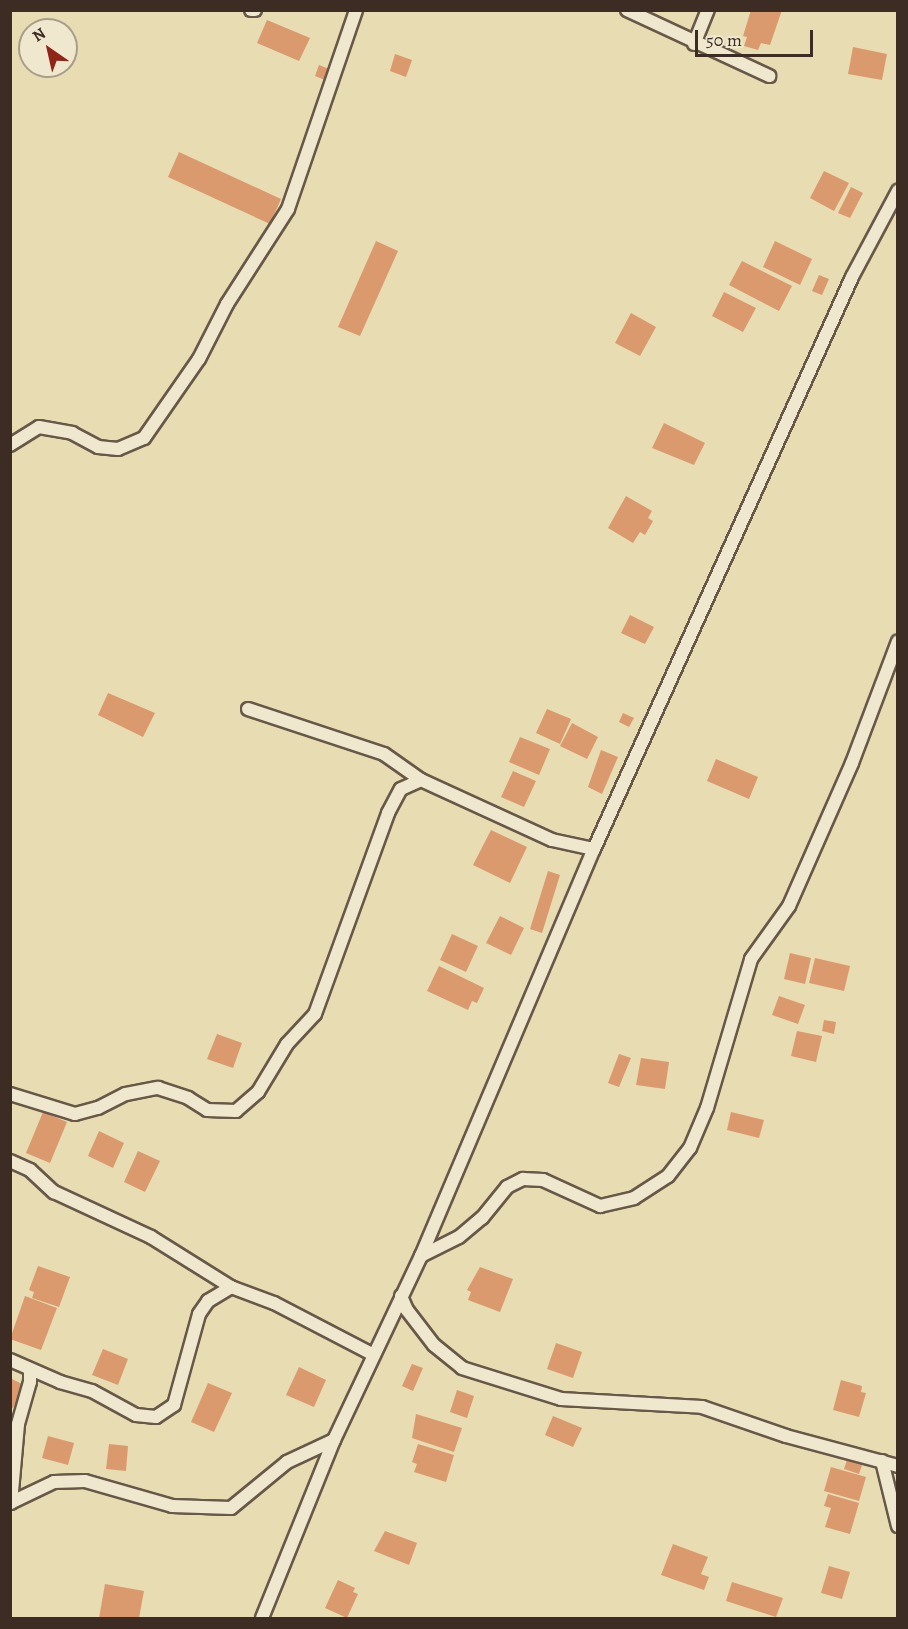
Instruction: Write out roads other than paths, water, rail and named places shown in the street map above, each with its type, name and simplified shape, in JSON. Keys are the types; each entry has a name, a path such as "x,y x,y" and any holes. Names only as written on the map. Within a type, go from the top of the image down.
{"street":[{"path":"10,445 39,427 72,433 98,447 118,449 144,438 199,359 226,304 288,208 356,10"},
{"path":"627,10 694,44 769,76"},
{"path":"694,44 708,10"},
{"path":"262,1618 334,1440 372,1354 421,1256 594,849 852,278 897,191"},
{"path":"421,1256 459,1237 482,1218 507,1187 522,1179 543,1180 600,1206 634,1198 668,1176 690,1148 707,1108 751,959 789,906 852,763 897,641"},
{"path":"248,709 384,754 421,780 552,840 594,849"},
{"path":"10,1094 75,1114 98,1108 126,1094 158,1088 188,1098 207,1110 236,1111 258,1092 287,1044 315,1014 388,813 401,789 421,780"},
{"path":"10,1161 30,1170 54,1192 151,1237 231,1287 274,1303 372,1354"},
{"path":"10,1360 30,1370 92,1391 136,1415 156,1417 174,1405 199,1314 208,1301 231,1287"},
{"path":"401,1296 406,1310 434,1345 462,1368 561,1399 702,1407 786,1436 897,1466"},
{"path":"11,1503 18,1424 28,1391 30,1370"},
{"path":"11,1503 54,1482 85,1481 172,1506 231,1508 287,1462 334,1440"},
{"path":"882,1461 897,1526"}]}
